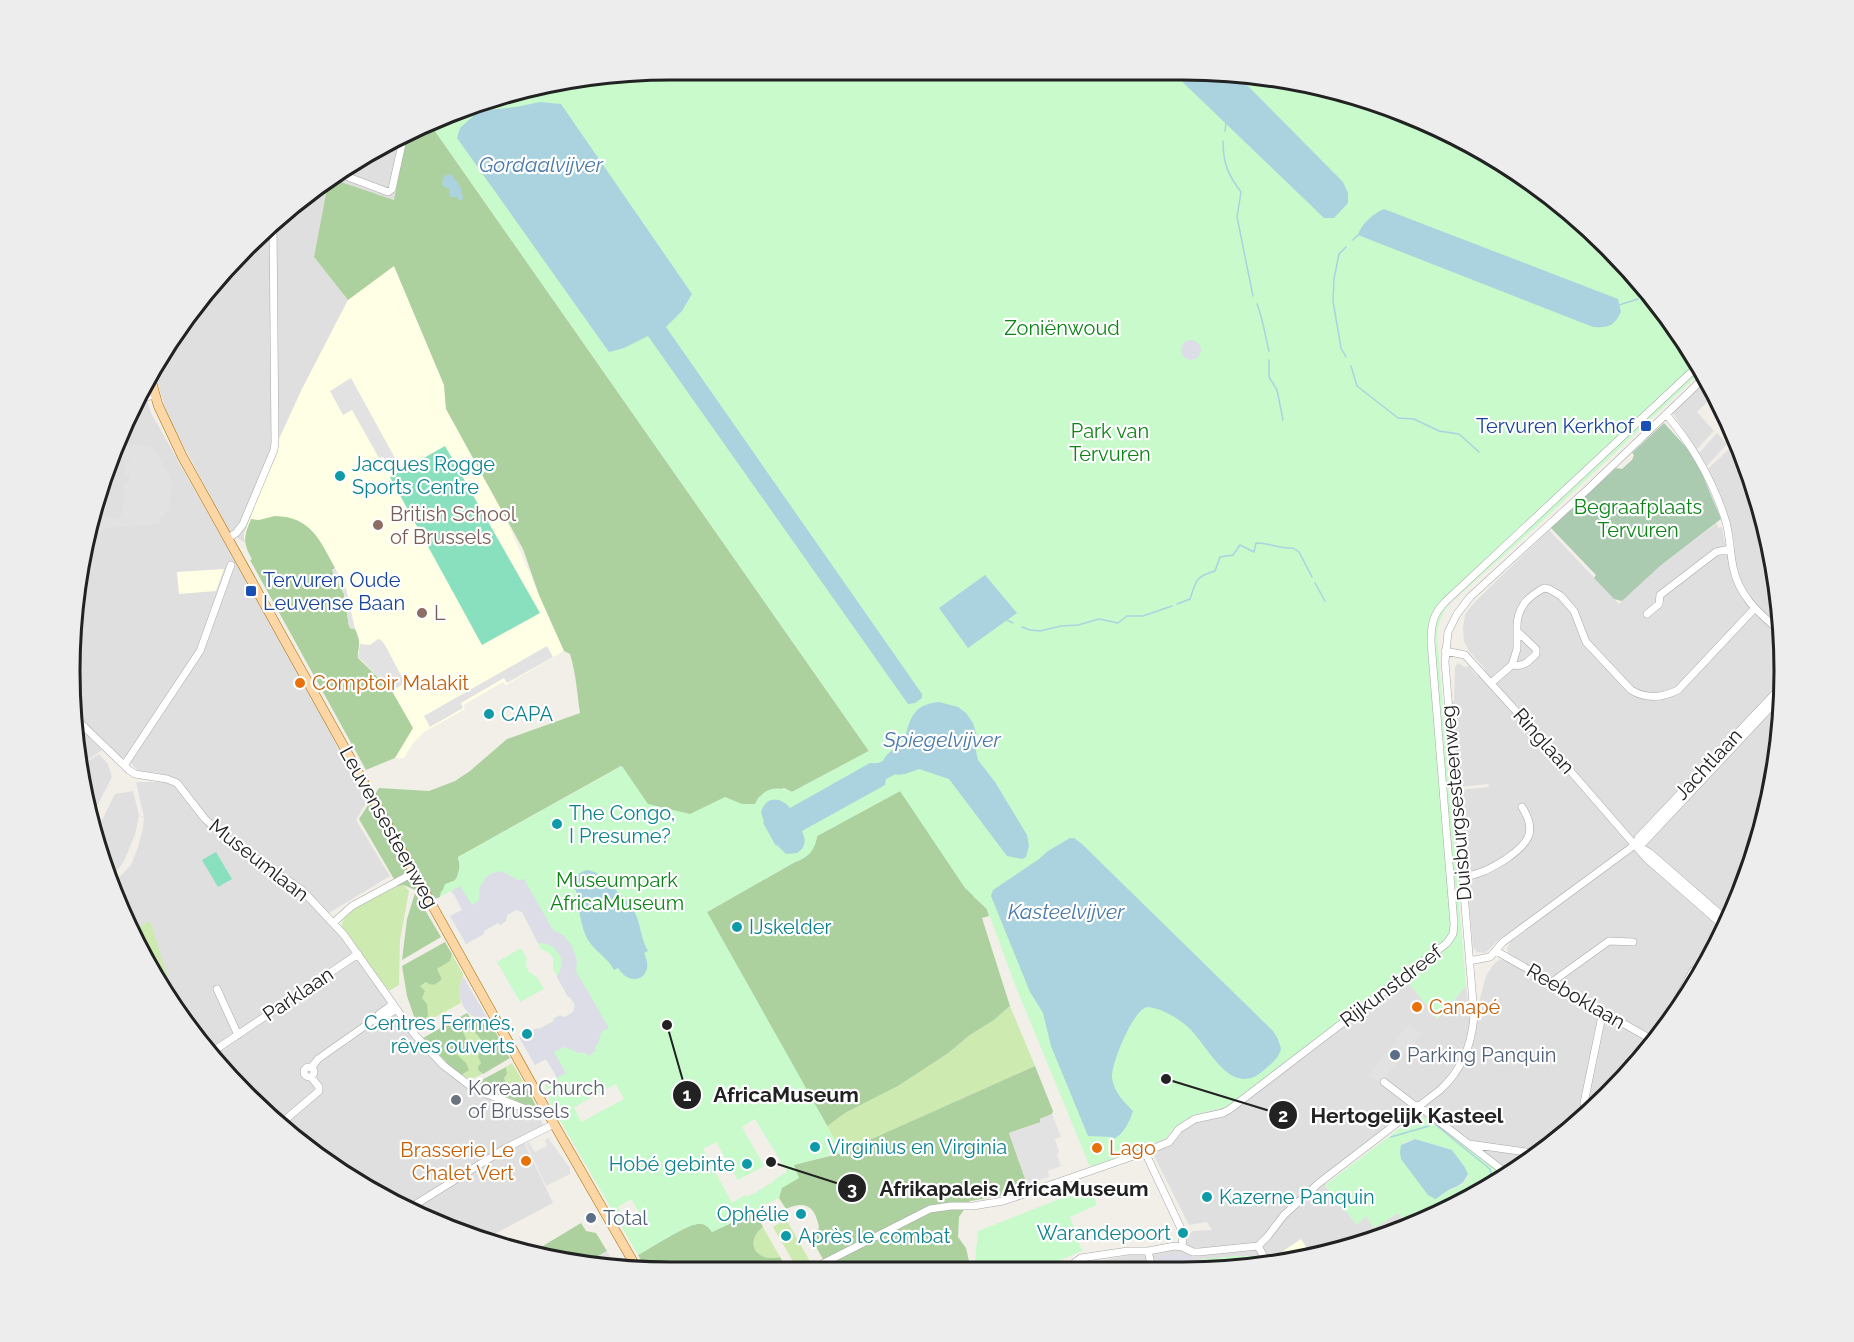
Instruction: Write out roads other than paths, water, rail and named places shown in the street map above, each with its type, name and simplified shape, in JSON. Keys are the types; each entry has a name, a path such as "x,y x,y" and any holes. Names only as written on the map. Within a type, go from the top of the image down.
{"main road":[{"name":"Leuvensesteenweg","path":"153,386 166,424 182,456 630,1261"}],"street":[{"path":"346,176 390,191 402,144"},
{"path":"228,538 236,533 243,524 274,450 276,436 273,234"},
{"name":"Rijkunstdreef","path":"1145,1152 1169,1142 1179,1129 1195,1119 1223,1113 1230,1109 1447,943 1453,933 1454,924 1431,642 1432,622 1445,602 1693,371"},
{"name":"Duisburgsesteenweg","path":"1258,1246 1282,1217 1305,1195 1447,1083 1461,1064 1467,1051 1474,1017 1445,651 1454,619 1470,597 1601,477 1699,382"},
{"path":"150,392 154,392"},
{"path":"148,394 154,392"},
{"path":"1666,414 1702,465 1724,516 1738,585 1754,609 1772,625"},
{"path":"1647,614 1659,604 1660,595 1716,552 1730,549"},
{"path":"125,764 200,651 231,565"},
{"path":"1491,683 1512,665 1517,649 1518,612 1522,605 1544,588 1555,591 1574,611 1586,642 1631,690 1640,695 1669,695 1678,690 1754,609"},
{"path":"1512,665 1526,664 1536,654 1536,649 1517,631"},
{"name":"Ringlaan","path":"1445,651 1465,655 1646,858 1719,922"},
{"name":"Jachtlaan","path":"1635,844 1638,838 1773,695"},
{"name":"Jachtlaan","path":"1469,961 1490,957 1503,942 1635,844 1644,842 1773,704"},
{"name":"Museumlaan","path":"83,725 135,774 167,779 177,783 205,819 226,838 302,890 358,954 422,1045 454,1074 487,1094 538,1114"},
{"path":"1462,877 1488,871 1526,843 1530,829 1522,807"},
{"name":"Ringlaan","path":"1635,844 1650,853 1721,915"},
{"path":"333,923 352,906 413,873"},
{"path":"1552,982 1609,941 1632,942"},
{"name":"Reeboklaan","path":"1496,951 1648,1036"},
{"name":"Parklaan","path":"216,1049 358,954"},
{"path":"217,988 238,1035"},
{"path":"286,1120 320,1091 311,1077 304,1074 305,1068 311,1068 318,1059 378,1018 383,1018 394,1006"},
{"path":"1584,1103 1602,1011"},
{"path":"1384,1082 1501,1169"},
{"path":"415,1205 506,1148 554,1124"},
{"path":"1469,1144 1527,1152"},
{"path":"826,1262 930,1209 1003,1201 1145,1152 1183,1233 1182,1247"},
{"path":"1075,1262 1081,1258 1136,1250 1148,1251 1170,1246 1199,1252 1258,1246 1264,1256"},
{"path":"1148,1251 1150,1262"}],"water":[{"path":"1179,79 1245,83 1343,182 1348,193 1348,203 1334,218 1324,218"},
{"name":"Gordaalvijver","path":"540,102 561,104 692,294 682,311 666,327 922,694 922,698 915,703 908,704 648,336 624,348 609,352 457,138 460,128 477,112"},
{"path":"451,174 461,188 463,199 459,201 457,197 450,197 449,189 442,183 444,176"},
{"path":"1384,209 1618,299 1621,312 1610,325 1593,327 1358,235 1368,219"},
{"path":"985,575 1017,613 968,648 939,608"},
{"name":"Spiegelvijver","path":"939,702 958,707 973,723 977,736 978,760 995,782 1027,835 1029,846 1026,857 1022,859 1007,856 949,779 919,769 905,774 896,774 886,779 885,785 802,831 804,843 797,853 786,854 776,846 763,823 761,812 766,803 778,800 790,808 870,763 881,762 904,743 910,721 917,710 930,703"},
{"name":"Kasteelvijver","path":"1070,838 1082,844 1273,1031 1281,1049 1277,1058 1264,1070 1252,1078 1241,1079 1231,1075 1222,1067 1197,1036 1181,1021 1159,1009 1148,1007 1142,1009 1124,1037 1113,1070 1112,1077 1117,1092 1133,1111 1126,1128 1112,1140 1112,1137 1088,1136 1051,1046 1043,1013 1030,992 991,896 993,890"},
{"path":"588,870 597,873 603,881 607,879 636,914 648,951 644,953 647,968 641,977 630,978 618,968 614,970 588,940 574,898 578,896 575,887 577,876"},
{"path":"1415,1139 1452,1150 1468,1174 1463,1182 1435,1199 1428,1195 1401,1159 1401,1145"}],"waterway":[{"path":"1225,131 1226,123"},
{"path":"1223,141 1227,168 1241,192 1237,217 1253,296"},
{"path":"1353,240 1358,235"},
{"path":"1346,247 1339,254 1333,301 1341,348 1346,357"},
{"path":"1619,305 1638,299"},
{"path":"1257,304 1269,351"},
{"path":"1269,360 1269,377 1277,390 1283,420"},
{"path":"1351,366 1357,386 1398,418 1414,419 1439,431 1459,434 1479,452"},
{"path":"1177,604 1190,599 1200,577 1215,571 1220,557 1233,555 1240,545 1254,552 1256,543 1293,548 1299,552 1312,577"},
{"path":"1315,583 1325,601"},
{"path":"1022,627 1040,631 1099,619 1118,623 1127,616 1143,616 1172,606"},
{"path":"1007,620 1013,623"},
{"path":"1436,1125 1490,1169 1491,1173 1488,1178"},
{"path":"1391,1137 1429,1126"}],"place":[{"name":"Tervuren Kerkhof","path":"1646,426"},
{"name":"Jacques Rogge Sports Centre","path":"340,476"},
{"name":"British School of Brussels","path":"378,525"},
{"name":"Tervuren Oude Leuvense Baan","path":"251,591"},
{"name":"L","path":"422,613"},
{"name":"Comptoir Malakit","path":"300,683"},
{"name":"CAPA","path":"489,714"},
{"name":"The Congo, I Presume?","path":"557,824"},
{"name":"IJskelder","path":"737,927"},
{"name":"Canapé","path":"1417,1007"},
{"name":"AfricaMuseum","path":"667,1025"},
{"name":"Centres Fermés, rêves ouverts","path":"527,1034"},
{"name":"Parking Panquin","path":"1395,1055"},
{"name":"Hertogelijk Kasteel","path":"1166,1079"},
{"name":"Korean Church of Brussels","path":"456,1100"},
{"name":"Virginius en Virginia","path":"815,1147"},
{"name":"Lago","path":"1097,1148"},
{"name":"Brasserie Le Chalet Vert","path":"526,1161"},
{"name":"Afrikapaleis AfricaMuseum","path":"771,1162"},
{"name":"Hobé gebinte","path":"747,1164"},
{"name":"Kazerne Panquin","path":"1207,1197"},
{"name":"Ophélie","path":"801,1214"},
{"name":"Total","path":"591,1218"},
{"name":"Warandepoort","path":"1183,1233"},
{"name":"Après le combat","path":"786,1236"}],"park label":[{"name":"Zoniënwoud","path":"1062,328"},
{"name":"Park van Tervuren","path":"1110,442"},
{"name":"Begraafplaats Tervuren","path":"1638,518"},
{"name":"Museumpark AfricaMuseum","path":"617,892"}]}
